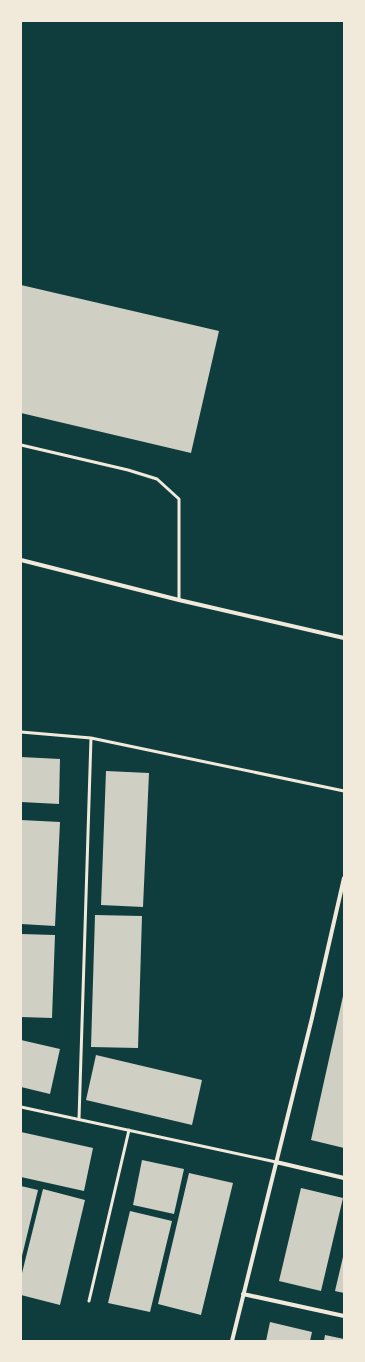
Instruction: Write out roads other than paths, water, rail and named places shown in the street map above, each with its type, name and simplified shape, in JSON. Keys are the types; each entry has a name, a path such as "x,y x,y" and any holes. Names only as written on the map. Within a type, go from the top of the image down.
{"street":[{"path":"21,560 179,600 344,638"},
{"path":"232,1341 312,1018 344,878"},
{"path":"276,1162 344,1178"},
{"path":"243,1294 344,1316"}],"lane":[{"path":"21,445 128,470 157,479 179,499 179,600"},
{"path":"21,732 91,738 344,791"},
{"path":"80,1119 91,738"},
{"path":"21,1106 276,1162"},
{"path":"89,1301 130,1130"}]}
